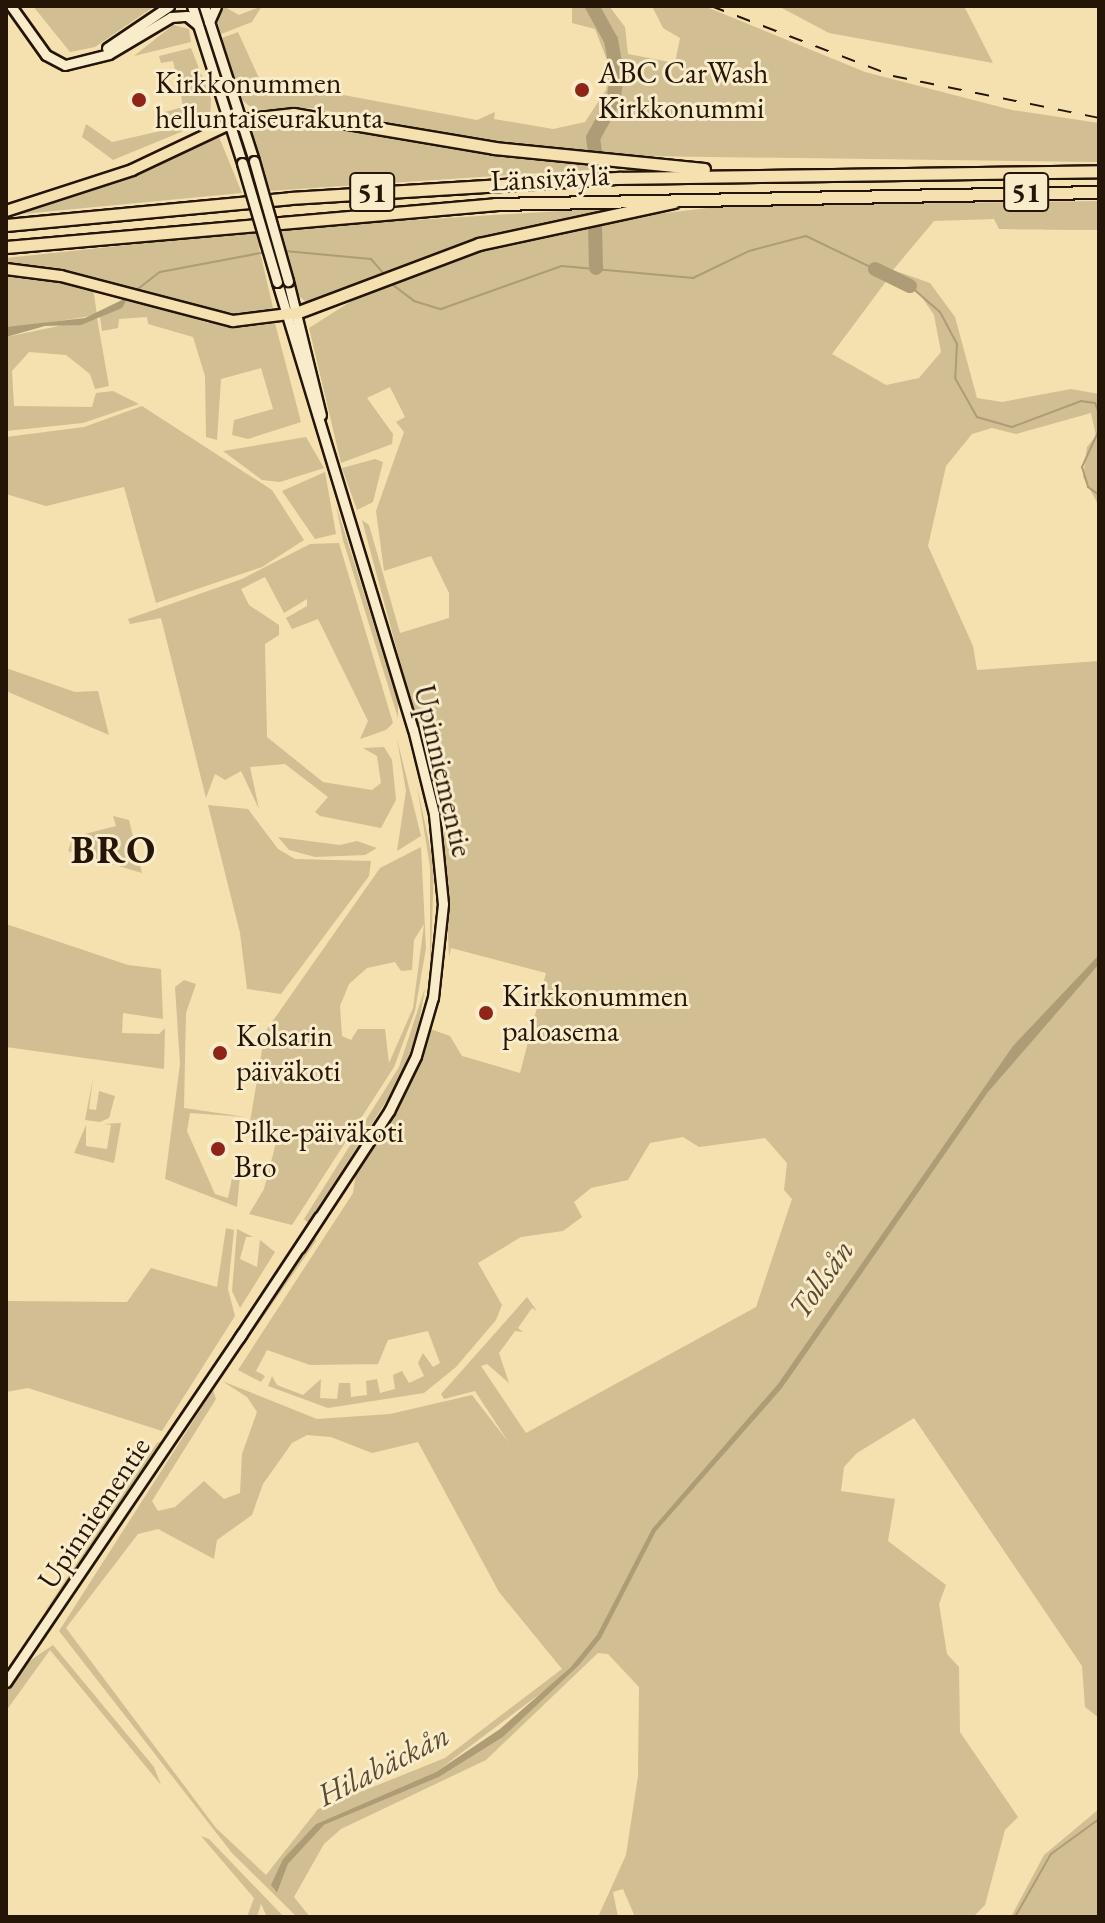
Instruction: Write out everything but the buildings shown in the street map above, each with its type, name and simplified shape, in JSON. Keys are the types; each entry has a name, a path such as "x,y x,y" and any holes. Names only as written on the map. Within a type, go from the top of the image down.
{"highway":[{"path":"240,120 294,114 494,148 740,173"},
{"name":"Länsiväylä","path":"6,225 379,191 740,173 1099,171"},
{"name":"Länsiväylä","path":"6,247 396,211 708,195 1099,192"},
{"path":"292,314 404,270 536,228 708,195"}],"main road":[{"path":"11,6 54,61 82,65 171,17 187,16 197,24"},
{"path":"103,54 169,6"},
{"name":"Upinniementie","path":"192,6 277,282 292,314"},
{"name":"Upinniementie","path":"6,1682 324,1212 416,1056 433,997 443,904 424,774 321,419 292,314 288,281 254,161 204,6"},
{"path":"209,22 216,6"},
{"path":"6,211 132,170 240,120"},
{"path":"6,269 122,291 233,321 292,314"}],"shaded area":[{"path":"33,6 155,6 95,47 70,52"},
{"path":"223,6 239,15 262,6 252,22 221,34 216,17"},
{"path":"572,6 609,6 625,27 628,54 675,63 680,38 663,28 652,6 704,6 865,72 1012,110 1099,123 1099,162 639,156 491,141 311,108 254,110 240,98 222,38 238,32 264,89 317,90 477,120 495,112 494,119 553,129 585,122 606,90 610,68 595,29 572,23"},
{"path":"778,6 964,6 993,63 829,33"},
{"path":"173,25 189,29 191,42 134,56"},
{"path":"191,48 211,99 210,120 113,160 82,137 86,124 112,142 165,130 161,113 183,107 181,95 190,88 179,88 173,61 161,63 159,56"},
{"path":"275,122 329,123 649,166 268,191 248,128"},
{"path":"219,137 242,193 11,215 103,187"},
{"path":"1099,201 1099,230 999,229 994,219 934,221 893,270 930,283 955,317 977,398 1002,402 1071,389 1099,394 1099,506 1083,477 1087,447 1096,436 1091,413 1016,434 992,428 972,434 946,466 928,546 973,646 977,670 1099,661 1099,1718 1085,1707 1082,1666 914,1418 857,1453 844,1467 841,1491 895,1499 888,1541 946,1585 939,1604 947,1654 959,1667 960,1732 1018,1817 1005,1830 985,1905 973,1917 635,1917 623,1889 613,1892 618,1917 598,1917 626,1855 638,1776 639,1687 608,1654 598,1653 486,1760 341,1829 324,1844 294,1897 310,1917 297,1917 232,1853 59,1631 213,1390 216,1399 152,1501 158,1511 175,1507 204,1481 224,1499 240,1493 242,1454 257,1412 247,1397 222,1381 317,1419 390,1414 472,1395 509,1443 475,1391 444,1399 441,1394 527,1297 537,1311 532,1308 518,1328 523,1332 515,1331 499,1353 509,1383 487,1364 481,1366 526,1433 756,1307 792,1199 784,1190 787,1163 765,1138 699,1147 683,1137 650,1143 628,1180 591,1188 574,1202 582,1217 563,1231 521,1237 478,1263 502,1305 496,1320 456,1367 424,1393 328,1408 268,1386 272,1376 277,1385 303,1395 321,1379 320,1398 337,1399 339,1383 350,1383 351,1397 367,1395 366,1381 377,1379 380,1393 395,1389 393,1375 402,1371 409,1383 424,1376 418,1363 423,1353 433,1367 440,1363 428,1331 388,1340 378,1364 310,1365 267,1350 256,1371 265,1376 261,1382 238,1370 353,1193 356,1173 394,1114 430,1029 450,1036 462,1056 520,1073 546,973 451,948 449,957 443,822 362,520 369,525 400,633 449,618 449,593 431,556 384,571 376,511 404,432 396,422 405,417 390,387 367,398 393,434 392,444 341,463 309,328 364,293 466,254 581,223 724,206","holes":["890,276 919,293 934,315 941,352 919,378 886,385 832,354","307,1435 331,1437 372,1453 418,1442 499,1592 562,1669 445,1758 318,1809 266,1875 216,1828 66,1628 138,1534 158,1529 214,1559 217,1540 252,1515 263,1484 292,1443","577,1666 503,1737 439,1777 324,1825 288,1864 277,1893 273,1888 283,1859 316,1824 436,1772"]},
{"path":"625,207 520,228 307,303 298,295 285,244 259,248 274,312 248,316 6,265 6,258 286,228"},
{"path":"6,274 93,288 97,315 8,329"},
{"path":"128,297 122,308 81,325 45,326 6,337 6,327 85,318"},
{"path":"131,298 208,323 275,323 301,422 248,439 232,435 234,420 273,409 261,368 221,379 217,440 206,437 205,376 193,337 148,324 147,317 119,319 118,328 102,331 100,317"},
{"path":"97,318 109,386 95,389 90,374 66,355 29,352 12,371 14,406 92,407 96,393 113,391 139,404 83,423 6,431 6,337"},
{"path":"142,406 272,490 304,540 262,567 156,603 124,487 46,506 6,494 6,437 84,427"},
{"path":"306,437 324,468 280,482 262,480 223,451"},
{"path":"375,459 383,462 373,502 357,510 342,468"},
{"path":"325,472 336,534 315,539 282,491"},
{"path":"336,505 398,701 398,718 343,540"},
{"path":"339,543 393,723 386,730 360,739 368,721 318,619 292,629 286,618 307,606 307,599 284,613 265,577 241,589 249,605 279,625 279,635 265,644 267,737 323,782 372,790 381,783 377,756 363,748 384,747 392,760 396,800 381,828 320,816 315,812 328,797 285,764 250,767 259,809 241,771 225,780 215,774 206,798 161,618 130,624 128,619 242,579 310,544"},
{"path":"6,668 75,692 98,691 109,735 6,691"},
{"path":"397,739 421,836 397,851 406,791"},
{"path":"417,786 434,866 430,984 430,867"},
{"path":"208,805 248,809 278,849 295,859 371,861 369,876 281,994 247,989 240,933"},
{"path":"113,816 129,820 142,873 68,851 73,837 116,826"},
{"path":"278,837 340,845 357,841 377,848 365,855 315,857 289,850"},
{"path":"421,847 426,948 415,1011 394,1067 292,1225 249,1214 264,1189 279,1131 248,1134 265,1032 380,868","holes":["424,924 413,1008 389,1063 385,1029 358,1029 351,1040 342,1036 340,1006 349,984 367,968 395,962 401,971 412,970 414,940"]},
{"path":"6,924 128,965 161,969 163,1019 123,1013 122,1033 159,1034 165,1028 164,1069 6,1047"},
{"path":"1099,955 1099,964 988,1092 782,1388 656,1531 601,1638 579,1665 503,1737 439,1777 324,1825 288,1864 277,1893 271,1885 283,1859 316,1824 436,1772 500,1729 571,1667 597,1635 652,1529 778,1384 1013,1046"},
{"path":"184,980 196,984 186,1013 184,1108 246,1117 190,1113 187,1131 215,1194 228,1198 233,1173 240,1175 237,1207 165,1179 180,1064 175,987"},
{"path":"425,988 417,1035 396,1086 308,1223 304,1219 399,1067"},
{"path":"93,1078 89,1109 96,1110 99,1091 115,1096 109,1118 100,1122 85,1120"},
{"path":"121,1123 114,1163 74,1153 86,1125 86,1146 107,1149 111,1125 104,1124"},
{"path":"226,1228 234,1230 228,1289 235,1316 162,1431 28,1388 6,1392 6,1301 127,1302 151,1268 217,1287"},
{"path":"237,1229 253,1237 246,1237 240,1259 257,1267 260,1240 275,1252 240,1308 232,1291"},
{"path":"315,1236 316,1241 236,1356 236,1354"},
{"path":"161,1441 102,1535 43,1614 157,1443"},
{"path":"53,1645 154,1767 161,1785 50,1650 6,1711 6,1692 31,1660"},
{"path":"1099,1809 1099,1917 1011,1917 1044,1855"},
{"path":"201,1836 209,1839 284,1917 267,1917 261,1904 257,1917 247,1917 254,1898"}],"waterway":[{"path":"592,6 611,40 617,74 613,102 593,138 595,153"},
{"path":"595,226 596,268"},
{"path":"389,282 414,301 441,309 562,266 693,278 749,251 806,236 910,286 940,312 957,344 955,378 977,417 1012,427 1081,401 1095,403 1099,413"},
{"path":"285,251 371,259 386,276"},
{"path":"134,292 160,272 266,252"},
{"path":"875,269 910,286"},
{"path":"1099,430 1082,467 1088,487 1099,495"},
{"path":"1015,1917 1051,1854 1099,1819"}],"railway":[{"path":"711,6 893,76 1099,118"}],"place":[{"name":"ABC CarWash Kirkkonummi","path":"582,90"},
{"name":"Kirkkonummen helluntaiseurakunta","path":"139,100"},
{"name":"Kirkkonummen paloasema","path":"486,1013"},
{"name":"Kolsarin päiväkoti","path":"220,1053"},
{"name":"Pilke-päiväkoti Bro","path":"218,1149"}],"district":[{"name":"BRO","path":"114,850"}],"water label":[{"name":"Tollsån","path":"821,1279"},
{"name":"Hilabäckån","path":"383,1765"}]}
